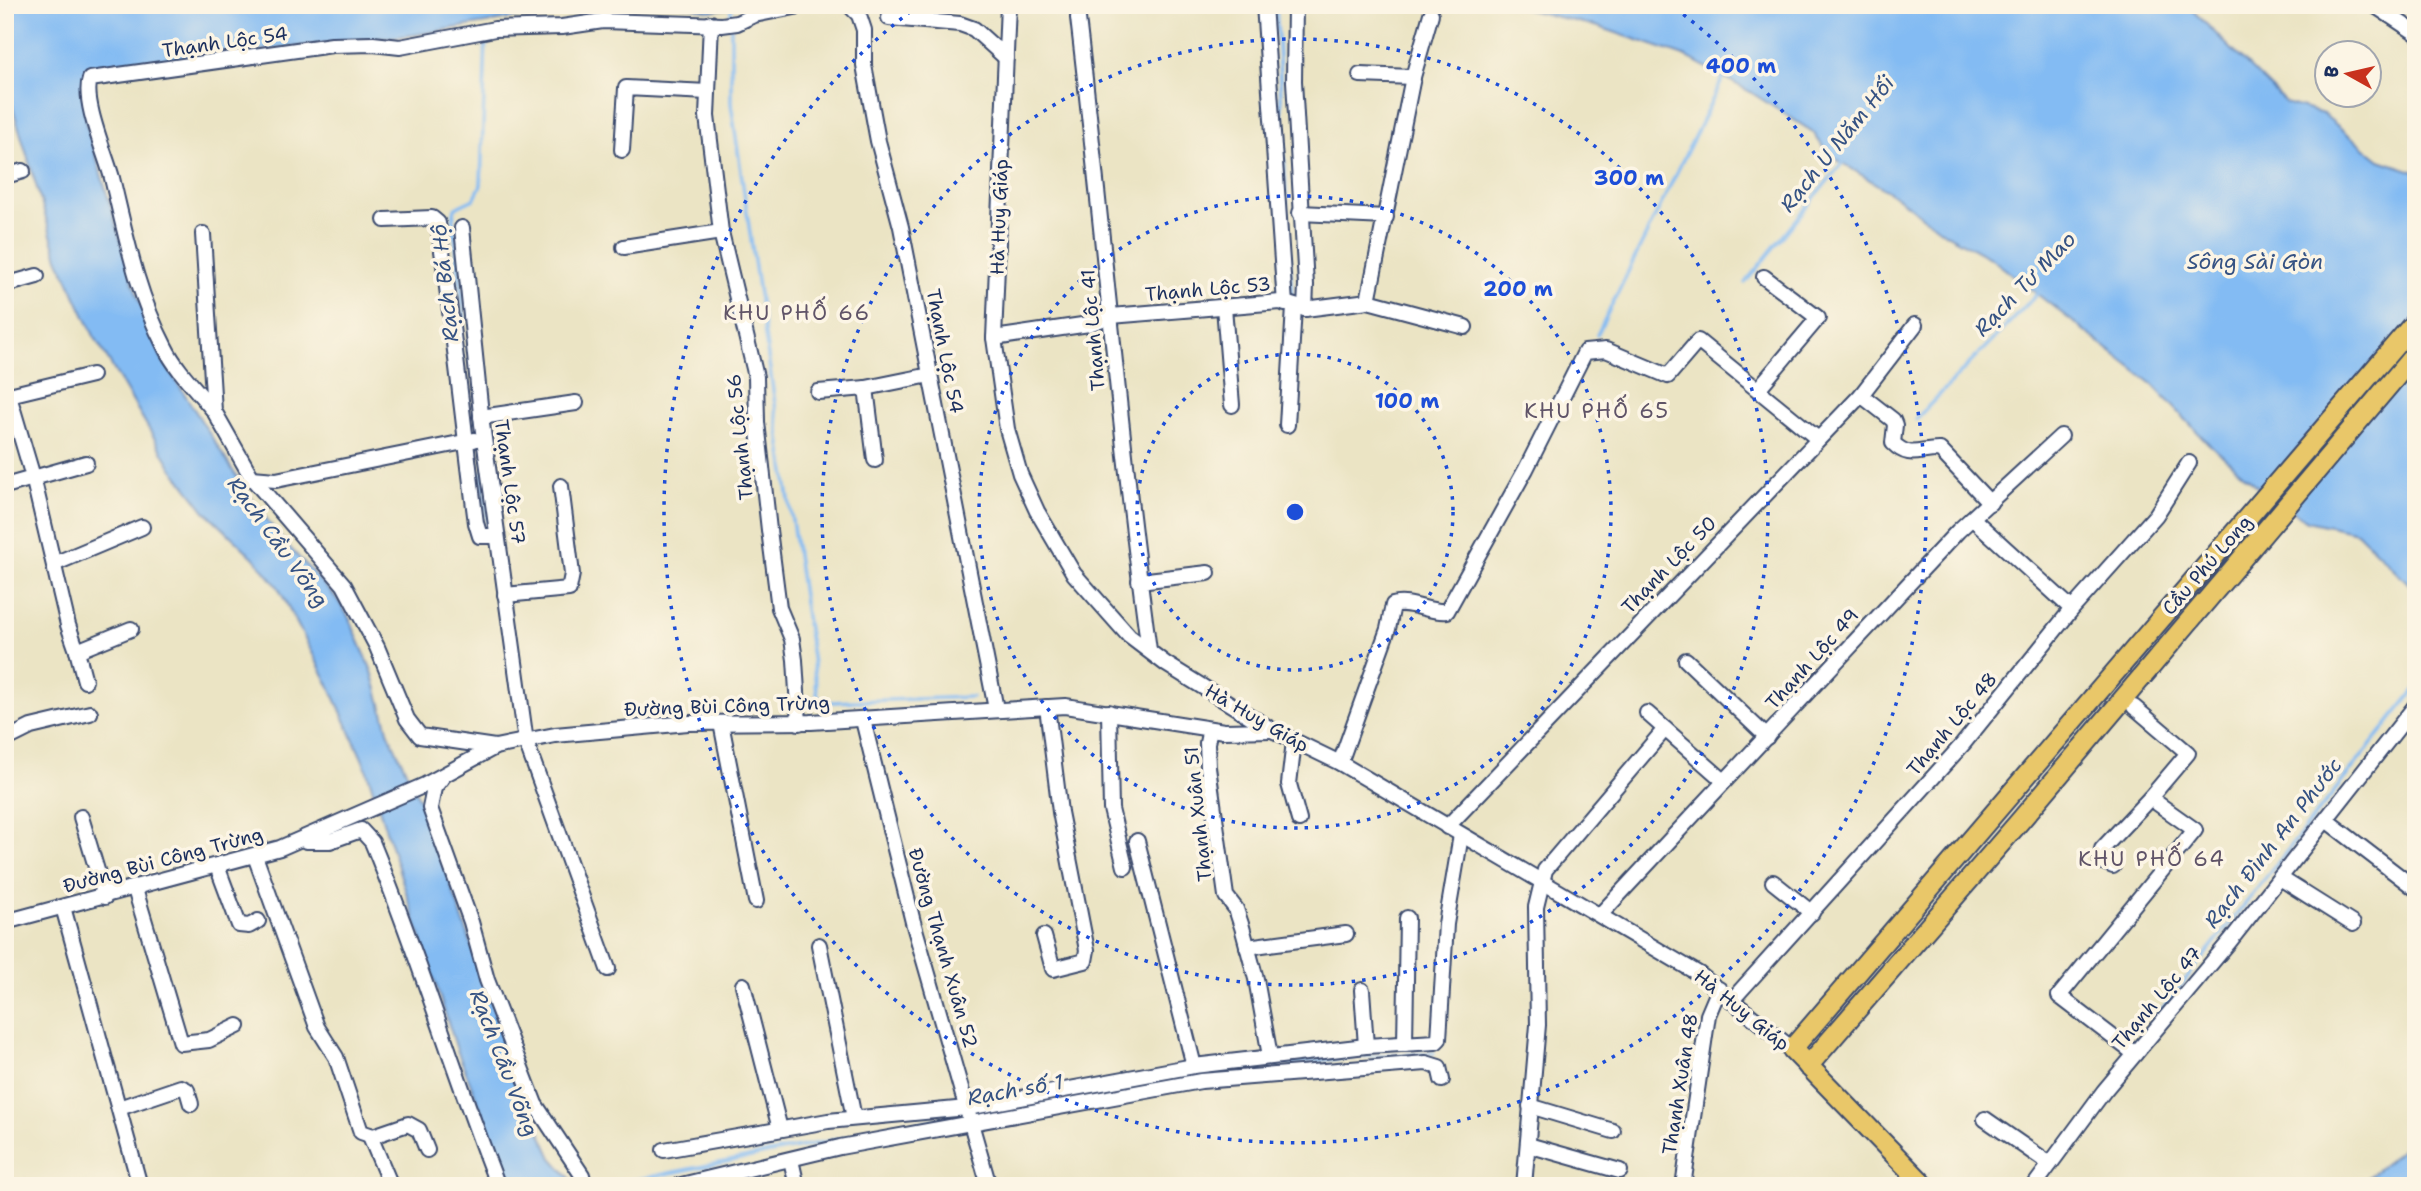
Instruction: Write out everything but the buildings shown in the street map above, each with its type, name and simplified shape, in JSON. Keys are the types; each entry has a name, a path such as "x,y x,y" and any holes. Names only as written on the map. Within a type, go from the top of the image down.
{"main road":[{"name":"Cầu Phú Long","path":"1792,1049 2416,321"},
{"name":"Cầu Phú Long","path":"1808,1066 2020,821 2416,353"},
{"name":"Hà Huy Giáp","path":"1792,1049 1924,1185"}],"street":[{"name":"Thạnh Lộc 54","path":"214,411 166,350 146,305 128,250 94,116 88,85 90,79 128,76 216,60 283,54 332,45 373,44 400,47 486,31 562,27 603,21 724,24 805,5"},
{"name":"Thạnh Lộc 54","path":"849,5 859,15 864,30 864,65 876,128 901,227 996,709"},
{"name":"Hà Huy Giáp","path":"1008,5 994,338 1007,429 1020,474 1059,551 1089,593 1129,636 1272,730 1340,763 1600,915 1719,989 1792,1049"},
{"name":"Thạnh Lộc 41","path":"1079,5 1078,18 1108,318 1149,650"},
{"path":"1264,5 1294,306 1287,425"},
{"path":"1294,306 1306,285 1293,81 1295,5"},
{"path":"2374,5 2416,33"},
{"path":"1368,301 1413,77 1431,14"},
{"path":"889,18 974,29 1006,58"},
{"name":"Thạnh Lộc 56","path":"724,24 708,92 707,116 721,232 756,377 757,422 772,556 779,608 792,639 799,723"},
{"path":"1360,75 1413,77"},
{"path":"1270,83 1293,81"},
{"path":"622,150 626,88 708,92"},
{"path":"5,176 23,171"},
{"path":"1300,213 1386,217"},
{"path":"252,478 276,480 476,440 438,223 432,218 385,220"},
{"name":"Thạnh Lộc 57","path":"461,228 481,416 476,440 497,536 526,741 608,969"},
{"path":"624,247 721,232"},
{"path":"203,234 214,411 252,478 344,585 377,647 407,719 420,736 495,747"},
{"path":"5,285 37,276"},
{"path":"1758,389 1818,318 1764,277"},
{"name":"Thạnh Lộc 53","path":"994,338 1088,324 1108,318 1224,307 1368,301 1465,327"},
{"path":"1224,307 1231,405"},
{"name":"Thạnh Lộc 50","path":"1447,827 1861,395 1914,325"},
{"path":"1340,763 1394,605 1401,603 1434,612 1447,611 1526,469 1585,352 1606,350 1668,376 1698,341 1818,439"},
{"path":"85,681 33,477 7,396 92,375"},
{"path":"818,392 866,388 930,375"},
{"path":"866,388 875,460"},
{"path":"1861,395 1893,420 1893,443 1898,448 1919,455 1940,450 1990,503"},
{"path":"481,416 576,403"},
{"name":"Thạnh Lộc 49","path":"1600,915 1972,518 2060,436"},
{"path":"5,485 86,463"},
{"name":"Thạnh Lộc 48","path":"1732,999 1962,744 2072,609 2156,515 2189,463"},
{"path":"505,595 569,589 572,574 561,486"},
{"path":"1972,518 2072,609"},
{"path":"54,564 142,527"},
{"path":"1139,581 1208,573"},
{"path":"77,650 131,629"},
{"path":"1686,660 1767,737"},
{"name":"Thạnh Lộc 47","path":"2034,1186 2135,1054 2280,878 2416,705"},
{"path":"1044,936 1053,969 1085,961 1087,950 1060,811 1047,707"},
{"name":"Đường Bùi Công Trừng","path":"5,922 255,856 299,841 366,812 425,785 495,747 555,735 688,723 799,723 1047,707 1109,712 1210,729 1272,730"},
{"path":"2113,866 2101,861 2102,849 2188,753 2134,707"},
{"path":"1109,712 1111,809 1125,867"},
{"path":"5,740 31,727 90,713"},
{"path":"1647,713 1724,781"},
{"name":"Đường Thạnh Xuân 52","path":"863,720 913,922 989,1186"},
{"path":"721,723 756,901"},
{"name":"Thạnh Xuân 51","path":"1210,729 1207,743 1208,767 1226,896 1236,909 1247,947 1270,1056"},
{"path":"1524,1186 1538,1025 1536,907 1545,870 1665,729"},
{"path":"1294,741 1289,784 1299,820"},
{"path":"448,772 434,788 430,808 471,922 487,980 511,1049 535,1104 585,1184"},
{"path":"2135,1054 2059,996 2195,830 2150,798"},
{"path":"81,817 104,897"},
{"path":"2326,820 2416,889"},
{"path":"299,841 330,841 361,830 372,842 416,954 453,1070 498,1186"},
{"path":"677,1186 725,1181 790,1160 969,1115 1194,1066 1366,1046 1433,1043 1439,1039 1446,924 1461,835"},
{"path":"1137,841 1194,1066"},
{"path":"255,856 317,1027 336,1056 361,1132 370,1136 408,1124 419,1130 427,1150"},
{"path":"217,866 239,925 249,926 258,921"},
{"path":"2280,878 2354,924"},
{"path":"1773,882 1812,913"},
{"path":"135,889 181,1043 209,1040 238,1026"},
{"path":"63,907 140,1186"},
{"path":"1405,1044 1407,918"},
{"path":"1247,947 1346,934"},
{"path":"819,945 854,1118"},
{"path":"743,985 780,1129"},
{"name":"Thạnh Xuân 48","path":"1682,1186 1708,1015 1719,989"},
{"path":"1362,990 1366,1046"},
{"path":"664,1150 854,1118 969,1115 1201,1081 1384,1064 1434,1064 1442,1072 1442,1080"},
{"path":"119,1108 181,1087 187,1090 191,1104"},
{"path":"1530,1106 1613,1131"},
{"path":"1985,1119 2050,1164"},
{"path":"370,1136 391,1186"},
{"path":"1528,1144 1620,1171"},
{"path":"790,1160 797,1186"}],"water":[{"name":"Rạch Cầu Võng","path":"5,5 593,5 413,35 107,66 90,71 85,85 87,126 134,286 161,357 244,488 279,536 337,599 349,618 372,671 389,734 427,816 522,1092 552,1158 577,1186 512,1186 457,1050 365,765 330,687 278,587 256,560 205,511 172,468 94,336 58,258 11,102 5,96"},
{"path":"680,5 750,5 710,11"},
{"name":"Sông Sài Gòn","path":"1508,5 2187,5 2286,103 2323,114 2380,160 2416,172 2416,591 2357,532 2307,521 2256,485 2208,443 2150,382 1992,259 1946,234 1897,197 1828,154 1813,132 1752,93 1687,57 1599,27"},
{"path":"2416,1138 2416,1186 2357,1186"}],"waterway":[{"path":"731,5 731,20"},
{"path":"1276,5 1292,300"},
{"path":"731,28 731,103 818,698 830,702 972,697"},
{"name":"Rạch Bá Hộ","path":"465,321 453,218 455,208 474,199 481,185 486,36"},
{"path":"1597,335 1724,76"},
{"name":"Rạch U Năm Hối","path":"1745,283 1843,162"},
{"name":"Rạch Tư Mao","path":"1916,419 2038,293"},
{"name":"Rạch Bá Hộ","path":"482,472 488,529"},
{"name":"Rạch Đình An Phước","path":"2155,1018 2416,688"},
{"name":"Rạch số 1","path":"1040,1102 1187,1077 1285,1064 1434,1053"},
{"name":"Rạch số 1","path":"605,1186 960,1115"}],"district":[{"name":"KHU PHỐ 66","path":"797,313"},
{"name":"KHU PHỐ 65","path":"1597,411"},
{"name":"KHU PHỐ 64","path":"2152,859"}]}
